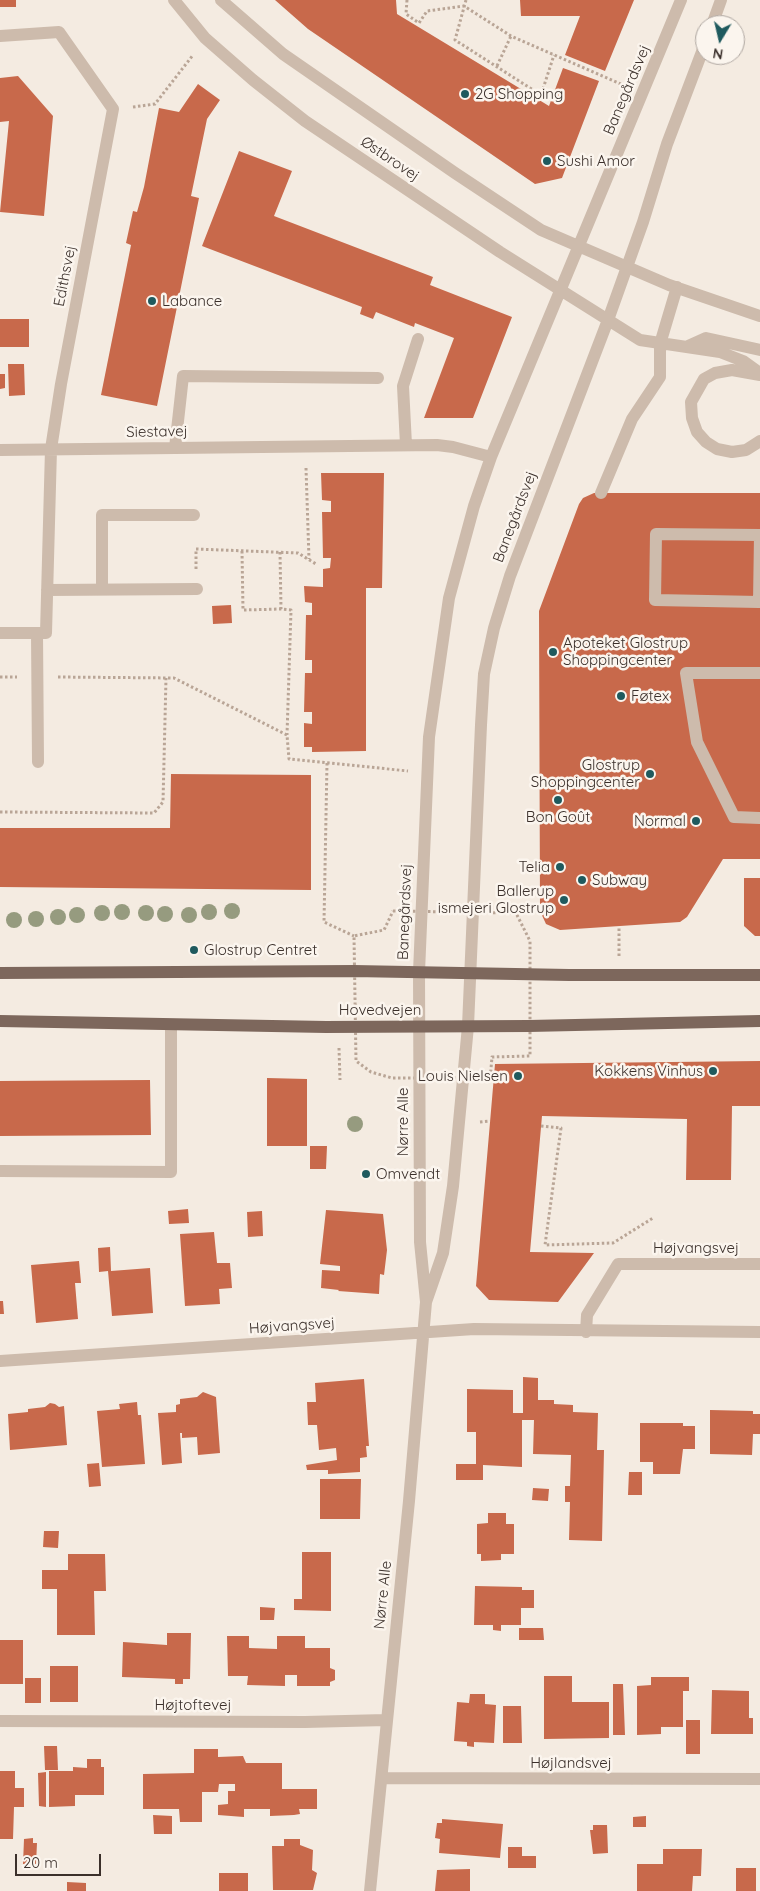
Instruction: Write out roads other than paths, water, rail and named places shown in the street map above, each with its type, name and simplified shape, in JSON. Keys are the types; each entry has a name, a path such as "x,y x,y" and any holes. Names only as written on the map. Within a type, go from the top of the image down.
{"main road":[{"path":"0,973 419,972 760,975"},
{"name":"Hovedvejen","path":"0,1021 171,1025 529,1026 760,1021"}],"street":[{"name":"Østbrovej","path":"174,0 205,38 253,80 305,121 608,320 640,340 720,352 742,361 760,374"},
{"name":"Østbrovej","path":"221,0 283,54 541,230 677,287 760,316"},
{"name":"Banegårdsvej","path":"419,972 426,773 434,697 449,598 474,506 491,457 578,246 644,94 681,0"},
{"path":"716,15 721,0"},
{"name":"Edithsvej","path":"0,36 59,32 113,110 61,384 51,450"},
{"name":"Banegårdsvej","path":"468,1026 484,674 494,628 510,576 608,320 667,144 697,65"},
{"path":"601,493 632,419 660,377 660,344 677,287"},
{"path":"686,347 706,338 760,350"},
{"path":"406,445 403,386 418,339"},
{"path":"760,374 732,370 715,373 704,379 691,402 692,418 697,432 712,446 732,452 746,450 760,441"},
{"path":"175,448 183,376 378,378"},
{"name":"Siestavej","path":"0,450 406,445 453,447 491,457"},
{"path":"0,633 46,633 51,450"},
{"path":"102,589 102,515 194,515"},
{"path":"656,534 760,535 760,602 655,600 656,534"},
{"path":"47,590 196,589"},
{"path":"37,633 38,762"},
{"path":"760,673 686,673 697,742 734,817 760,818"},
{"name":"Nørre Alle","path":"370,1891 426,1302 420,1242 419,972"},
{"path":"0,1171 171,1172 171,1025"},
{"name":"Nørre Alle","path":"426,1302 438,1272 444,1243 454,1177 468,1026"},
{"name":"Højvangsvej","path":"586,1332 587,1315 618,1264 760,1264"},
{"name":"Højvangsvej","path":"0,1361 474,1329 586,1332 760,1332"},
{"name":"Højtoftevej","path":"0,1721 305,1722 386,1720"},
{"name":"Højlandsvej","path":"382,1778 760,1779"}],"place":[{"name":"2G Shopping","path":"465,94"},
{"name":"Sushi Amor","path":"547,161"},
{"name":"Labance","path":"152,301"},
{"name":"Apoteket Glostrup Shoppingcenter","path":"553,652"},
{"name":"Føtex","path":"621,696"},
{"name":"Glostrup Shoppingcenter","path":"650,774"},
{"name":"Bon Goût","path":"558,800"},
{"name":"Normal","path":"696,821"},
{"name":"Telia","path":"560,867"},
{"name":"Subway","path":"582,880"},
{"name":"Ballerup ismejeri Glostrup","path":"564,900"},
{"name":"Glostrup Centret","path":"194,950"},
{"name":"Kokkens Vinhus","path":"713,1071"},
{"name":"Louis Nielsen","path":"518,1076"},
{"name":"Omvendt","path":"366,1174"}]}
